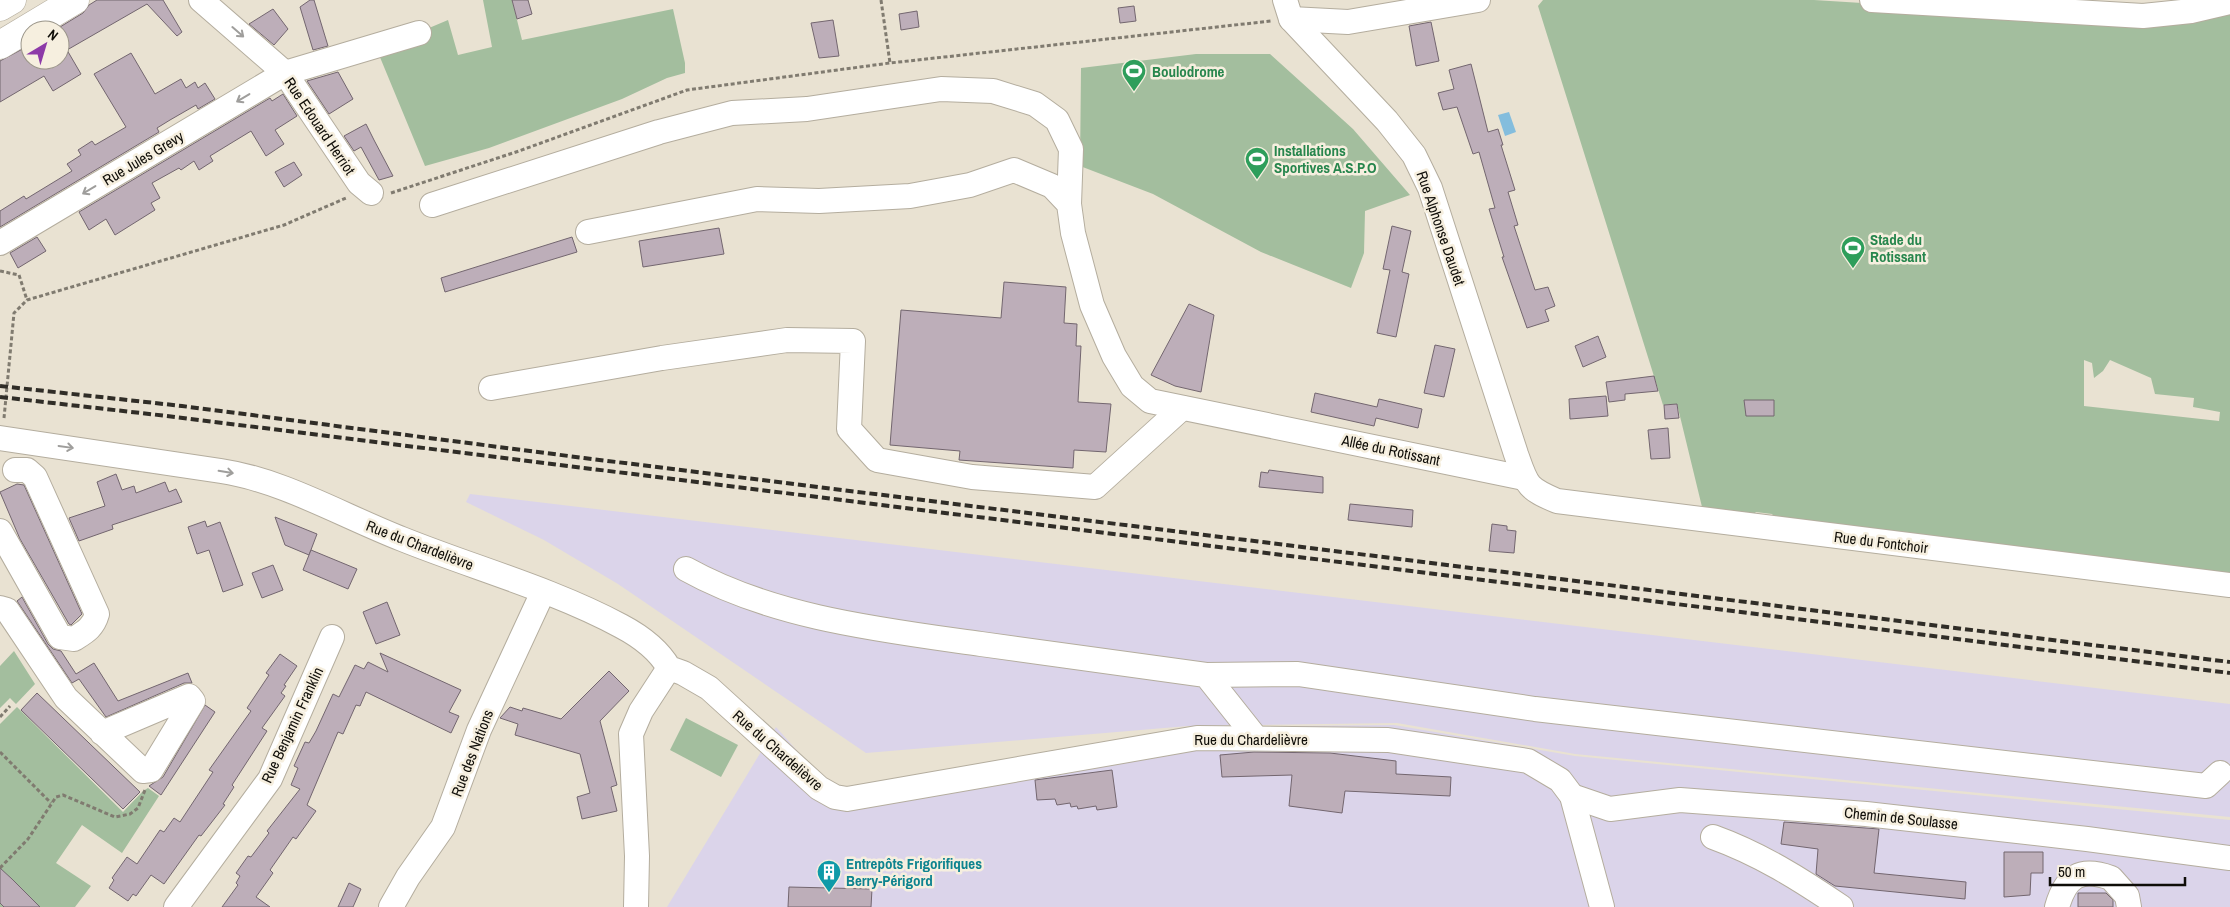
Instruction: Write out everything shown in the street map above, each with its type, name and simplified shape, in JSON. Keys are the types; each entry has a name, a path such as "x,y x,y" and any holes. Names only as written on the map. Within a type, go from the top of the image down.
{"main road":[{"path":"0,7 12,0"},
{"path":"0,45 75,0"}],"street":[{"name":"Rue Edouard Herriot","path":"201,0 285,73 359,183 371,193"},
{"path":"1288,10 1348,22 1478,0"},
{"path":"1872,0 2143,16 2191,11 2230,2"},
{"name":"Rue Alphonse Daudet","path":"1288,10 1387,121 1414,155 1430,188 1529,485"},
{"name":"Rue Jules Grevy","path":"0,243 285,73 419,33"},
{"name":"Allée du Rotissant","path":"432,205 659,132 732,114 807,108 941,89 993,90 1035,104 1057,120 1071,149 1069,204 1073,233 1092,305 1114,356 1132,386 1150,401 1257,422 1529,485"},
{"path":"588,232 757,199 819,201 910,196 970,185 1014,170 1052,186 1069,204"},
{"path":"491,388 662,358 787,340 853,341 849,429 877,460 972,476 1095,487 1182,408"},
{"name":"Rue du Chardelièvre","path":"0,438 211,469 252,477 597,614 639,636 663,657 669,668 683,673 709,688 819,788 835,797 847,799 1197,738 1388,740 1528,761 1560,780 1572,796 1602,907"},
{"path":"7,474 26,442"},
{"path":"0,531 60,637 74,639 88,631 94,625 97,614 35,477 27,470 7,474"},
{"name":"Rue du Fontchoir","path":"1529,485 1557,501 2230,585"},
{"path":"686,569 714,584 766,604 884,631 1206,675 1298,674 1535,708 2206,786 2220,773"},
{"name":"Rue des Nations","path":"391,907 408,877 443,827 479,730 543,592"},
{"path":"0,608 7,610 66,698 102,733"},
{"name":"Rue Benjamin Franklin","path":"176,907 270,779 332,637"},
{"path":"636,907 637,856 631,734 641,710 669,668"},
{"path":"1206,675 1256,738"},
{"name":"Chemin de Soulasse","path":"1572,796 1610,809 1680,800 1866,814 2087,839 2230,858"},
{"path":"1713,837 1740,846 1780,866 1841,907"},
{"path":"2084,874 2087,839"},
{"path":"2057,907 2062,890 2072,878 2084,874 2111,878 2127,896 2129,907"}],"path":[{"path":"881,0 890,63"},
{"path":"0,270 19,275 26,300"},
{"path":"0,717 10,706"},
{"path":"0,752 51,803"},
{"path":"0,868 28,839 56,797 63,795 114,817 122,817 138,808 146,786"}],"shaded area":[{"path":"470,494 2230,704 2230,817 1575,754 1397,723 1188,726 866,753 618,584 544,540 466,502"},
{"path":"1394,725 1575,756 2230,820 2230,907 667,907 776,727 825,782 855,789 1193,727"}],"green space":[{"path":"483,0 512,0 522,40 673,9 685,63 685,73 667,78 622,99 489,148 425,166 377,50 448,20 458,55 492,47"},
{"name":"Stade du Rotissant","path":"1543,0 1814,0 1910,6 2230,10 2230,576 1779,523 1772,514 1756,512 1747,520 1703,511 1677,404 1663,405 1538,6","holes":["2084,360 2092,363 2094,378 2103,371 2110,360 2151,378 2155,394 2194,398 2193,407 2220,412 2219,421 2084,406"]},
{"name":"Installations Sportives A.S.P.O","path":"1196,54 1270,54 1353,129 1410,195 1365,211 1364,253 1351,288 1261,252 1153,194 1080,166 1081,68"},
{"path":"14,651 35,684 16,704 10,698 0,708 0,666"},
{"path":"17,707 123,812 148,788 159,796 122,853 82,825 56,863 91,886 75,907 0,907 0,724"},
{"path":"686,718 738,745 721,777 670,750"}],"water":[{"path":"1509,112 1516,132 1505,136 1498,115"}],"building":[{"path":"97,0 163,0 182,32 177,36 147,4 70,48 70,21 83,13 89,5"},
{"path":"310,0 314,0 328,46 313,50 300,7"},
{"path":"512,0 528,0 532,14 517,19"},
{"path":"1134,6 1136,21 1120,23 1118,8"},
{"path":"273,9 288,29 274,45 249,24"},
{"path":"917,11 919,27 901,30 899,14"},
{"path":"833,20 839,56 819,58 811,23"},
{"path":"1431,22 1439,61 1416,66 1409,26"},
{"path":"20,50 20,70 70,70 70,55 81,74 53,91 44,76 0,102 0,61"},
{"path":"131,53 155,94 181,79 186,88 195,82 198,88 205,83 215,99 198,109 196,105 170,120 157,128 159,132 0,227 0,211 24,196 26,199 72,171 67,164 81,155 78,150 92,141 95,145 126,127 94,74"},
{"path":"1471,64 1488,132 1498,129 1503,145 1501,145 1515,190 1508,192 1518,225 1514,226 1535,290 1548,287 1555,306 1545,310 1549,321 1527,328 1502,257 1504,257 1489,209 1495,208 1479,152 1473,154 1457,107 1443,110 1438,93 1454,89 1449,70"},
{"path":"338,72 353,99 329,114 307,81"},
{"path":"283,94 297,116 275,130 284,144 266,156 251,131 210,156 213,161 199,170 194,161 181,170 179,168 152,183 160,198 151,203 155,210 115,235 106,219 89,230 79,212 270,98 272,101"},
{"path":"366,124 393,176 379,180 361,147 354,151 344,136"},
{"path":"294,162 302,175 284,187 275,172"},
{"path":"1392,226 1411,231 1402,272 1409,274 1396,337 1377,333 1390,270 1383,269"},
{"path":"719,228 724,254 643,267 639,241"},
{"path":"37,237 46,251 18,268 10,253"},
{"path":"572,237 577,252 445,292 441,278"},
{"path":"1004,282 1066,287 1064,323 1077,324 1076,346 1081,346 1078,402 1111,404 1106,452 1074,450 1073,468 959,460 960,451 890,445 901,310 1001,318"},
{"path":"1189,304 1214,315 1201,392 1175,386 1151,375"},
{"path":"1598,336 1606,357 1583,367 1575,346"},
{"path":"1435,345 1455,349 1444,397 1424,393"},
{"path":"1654,376 1658,391 1625,394 1625,400 1609,402 1606,382"},
{"path":"1315,393 1377,407 1379,399 1422,409 1418,428 1376,418 1374,426 1311,412"},
{"path":"1606,396 1608,416 1570,419 1569,399"},
{"path":"1744,400 1774,400 1774,416 1746,416"},
{"path":"1677,404 1679,418 1665,419 1664,405"},
{"path":"1668,428 1670,458 1651,459 1648,430"},
{"path":"1269,470 1323,477 1323,493 1259,487 1261,472 1268,473"},
{"path":"116,474 122,490 134,486 136,493 165,482 169,492 176,489 182,502 112,525 113,529 79,541 69,518 105,506 97,482"},
{"path":"17,484 24,485 82,614 71,625 20,539 0,492"},
{"path":"1350,504 1413,510 1412,527 1348,520"},
{"path":"275,517 317,534 309,555 285,545"},
{"path":"205,521 207,527 220,522 243,585 223,592 209,550 197,554 188,527"},
{"path":"1492,524 1507,526 1507,530 1516,531 1514,553 1489,551"},
{"path":"311,550 357,569 348,589 303,570"},
{"path":"273,565 283,590 262,598 252,573"},
{"path":"22,597 48,644 53,649 61,651 76,674 94,663 118,701 188,673 192,683 184,683 106,717 79,679 72,683 17,601"},
{"path":"387,602 400,635 376,644 363,612"},
{"path":"380,653 461,690 449,712 459,716 451,733 366,692 360,706 356,705 343,734 338,732 307,805 316,811 296,839 293,837 270,870 273,873 256,897 270,907 222,907 238,885 236,883 240,876 236,873 248,856 251,857 269,833 267,831 300,789 291,785 298,768 294,766 305,742 309,743 316,731 333,694 339,697 355,665 364,669 368,662 388,672"},
{"path":"280,654 297,666 284,685 286,686 281,693 285,696 262,728 267,731 232,785 234,787 223,804 225,805 201,836 199,835 164,884 151,875 136,896 133,894 128,901 109,888 114,880 112,878 127,857 137,864 160,830 164,832 174,818 180,822 213,772 209,770 251,711 247,708 269,675 266,673"},
{"path":"609,671 629,691 600,721 617,785 611,787 617,811 582,819 577,797 590,793 580,754 515,735 518,724 500,718 510,707 522,711 523,708 561,719"},
{"path":"37,693 140,792 123,809 21,710"},
{"path":"205,705 215,712 161,795 149,786 163,777"},
{"path":"1254,752 1330,753 1396,761 1396,774 1451,777 1450,796 1345,791 1342,813 1289,806 1292,775 1222,777 1220,755"},
{"path":"1112,770 1117,807 1097,810 1096,806 1078,809 1077,806 1071,807 1070,803 1057,805 1055,799 1037,800 1035,780"},
{"path":"1784,822 1879,829 1874,873 1966,882 1965,899 1835,886 1816,874 1818,849 1781,844"},
{"path":"2004,852 2043,852 2043,873 2031,873 2030,895 2004,897"},
{"path":"0,868 40,907 4,907 0,903"},
{"path":"349,883 361,889 353,907 338,907"},
{"name":"Entrepôts Frigorifiques Berry-Périgord","path":"789,887 872,889 871,907 788,907"},
{"path":"2078,893 2106,893 2113,900 2113,907 2078,907"}],"railway":[{"path":"0,386 182,406 584,458 2230,662"},
{"path":"0,397 167,416 2230,673"}],"place":[{"name":"Boulodrome","path":"1134,92"},
{"name":"Installations Sportives A.S.P.O","path":"1257,180"},
{"name":"Stade du Rotissant","path":"1853,269"},
{"name":"Entrepôts Frigorifiques Berry-Périgord","path":"829,893"}]}
